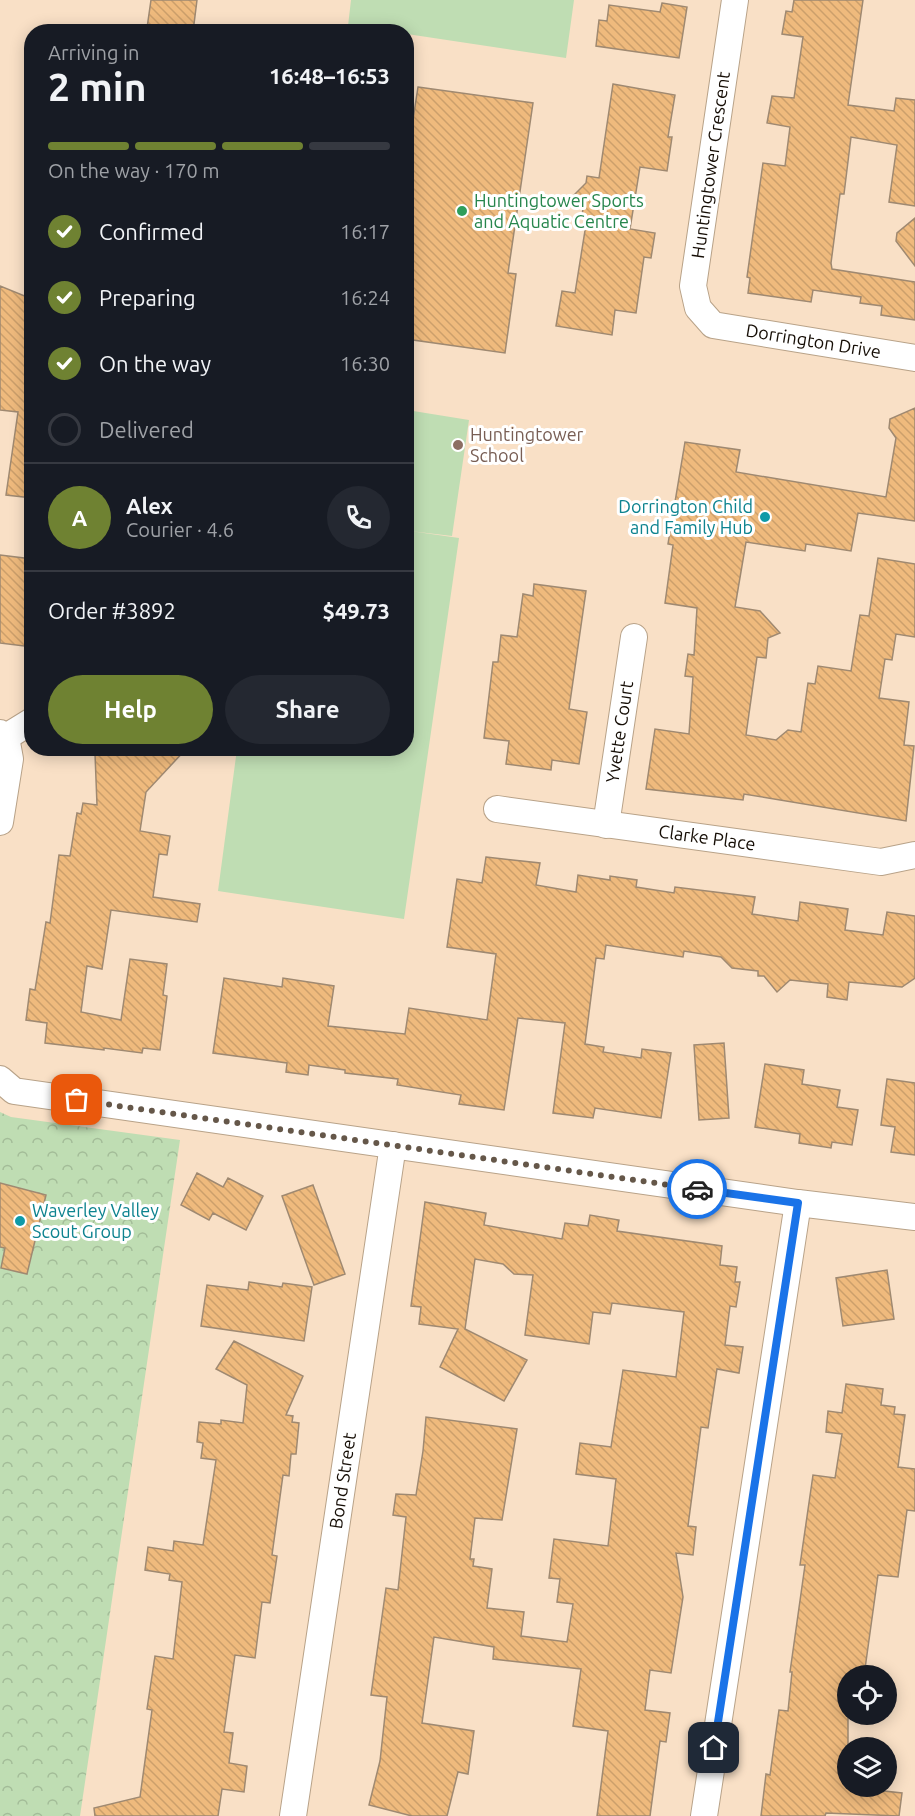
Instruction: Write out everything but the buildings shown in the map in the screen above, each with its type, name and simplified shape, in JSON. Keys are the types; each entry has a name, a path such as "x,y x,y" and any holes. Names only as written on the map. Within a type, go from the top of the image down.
{"street":[{"name":"Huntingtower Crescent","path":"713,325 698,308 693,286 735,0"},
{"name":"Dorrington Drive","path":"713,325 915,358"},
{"name":"Yvette Court","path":"606,825 634,637"},
{"path":"0,822 10,759 3,735 24,725"},
{"name":"Clarke Place","path":"497,809 881,862 915,855"},
{"path":"0,1079 15,1091 798,1203 915,1217"},
{"name":"Bond Street","path":"293,1816 393,1145"},
{"path":"704,1816 798,1203"}],"green space":[{"path":"351,0 574,0 566,58 414,35 414,24 348,24"},
{"path":"414,411 469,420 452,536 414,531"},
{"path":"414,532 459,538 404,919 218,891 236,756 414,756"},
{"path":"0,1112 11,1117 180,1140 80,1816 0,1816"}],"way so far":[{"path":"77,1100 697,1189"}],"place":[{"name":"Huntingtower Sports and Aquatic Centre","path":"462,211"},
{"name":"Huntingtower School","path":"458,445"},
{"name":"Dorrington Child and Family Hub","path":"765,517"},
{"name":"Waverley Valley Scout Group","path":"20,1221"}],"route":[{"path":"697,1189 798,1203 714,1748"}]}
